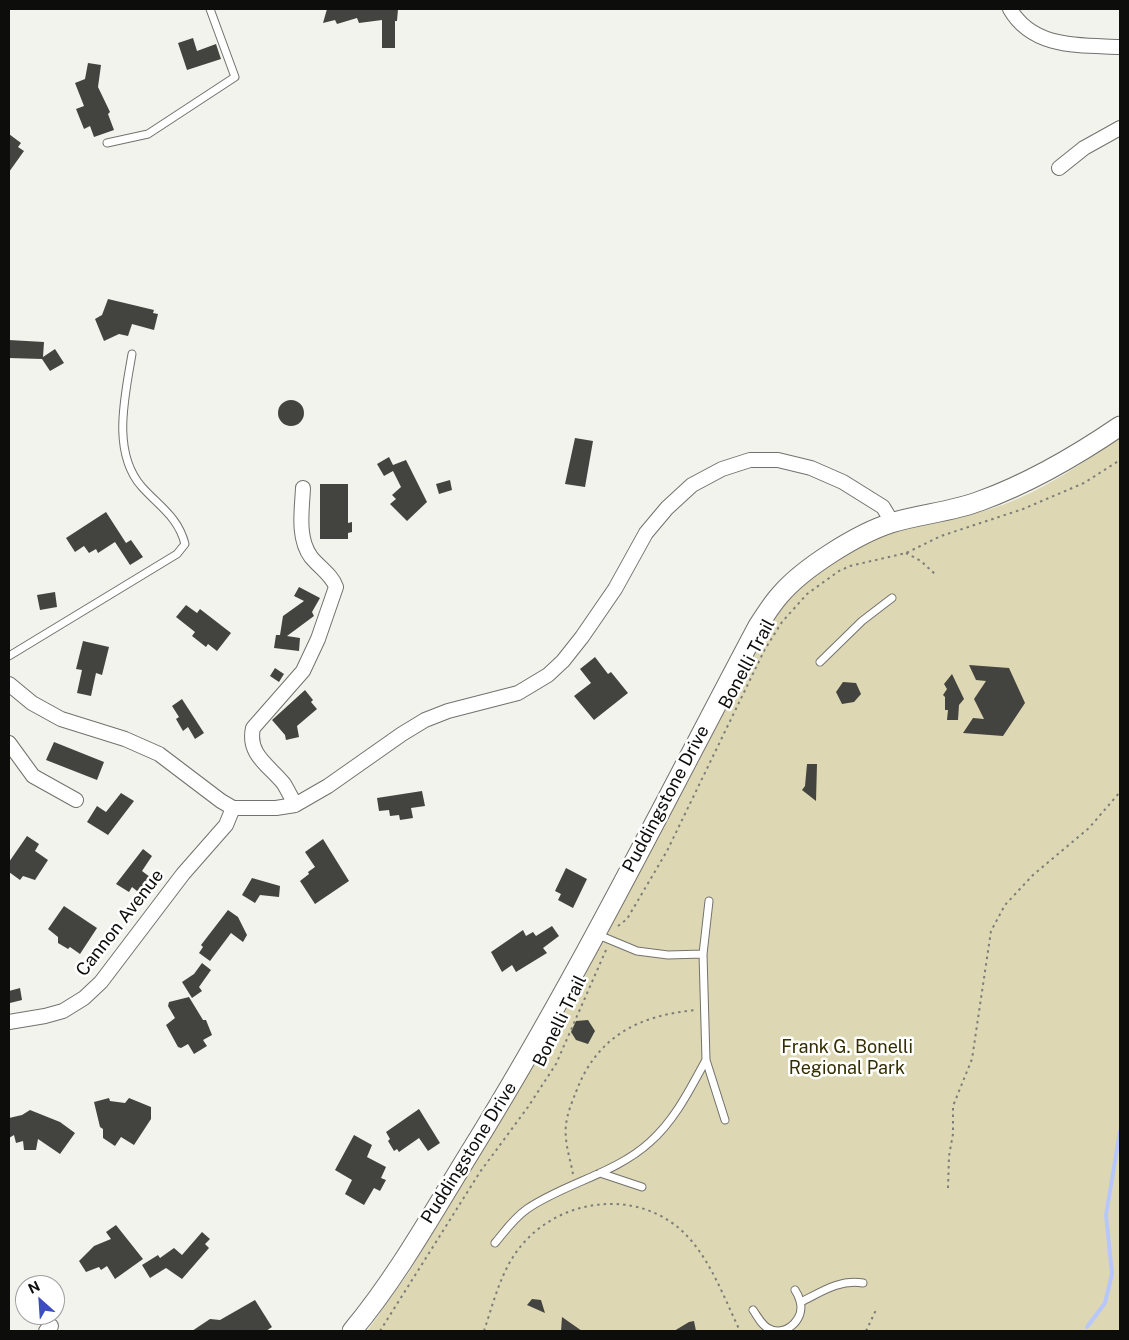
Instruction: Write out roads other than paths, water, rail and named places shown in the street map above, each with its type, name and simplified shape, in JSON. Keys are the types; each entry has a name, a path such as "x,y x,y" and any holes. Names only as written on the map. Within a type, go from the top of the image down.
{"street":[{"path":"1010,9 1028,30 1044,39 1062,44 1120,47"},
{"path":"1059,168 1084,148 1120,128"},
{"name":"Puddingstone Drive","path":"352,1331 398,1266 602,937 763,618 781,594 812,567 868,532 892,522 978,502 1015,488 1067,460 1120,426"},
{"path":"9,684 32,703 62,719 126,739 159,754 233,808 276,808 295,805 328,786 425,720 448,711 518,692 548,675 563,661 582,637 615,589 646,533 667,508 692,485 722,469 750,460 778,460 811,468 843,482 883,507 892,522"},
{"path":"295,805 283,783 259,758 252,734 254,728 303,671 318,638 336,587 334,581 311,556 305,546 302,532 302,488"},
{"path":"9,743 33,776 76,800"},
{"name":"Cannon Avenue","path":"9,1022 63,1011 84,998 101,982 183,874 226,825 233,808"}],"lane":[{"path":"108,143 148,134 235,77 210,9"},
{"path":"9,656 177,554 185,544 179,525 141,486 131,472 126,458 124,403 132,354"},
{"path":"820,662 862,621 892,598"},
{"path":"709,901 703,954 706,1060 725,1120"},
{"path":"602,937 637,951 668,955 703,954"},
{"path":"495,1243 511,1223 525,1210 576,1183 600,1173 650,1142 672,1118 706,1060"},
{"path":"600,1173 642,1187"},
{"path":"801,1302 838,1284 851,1281 863,1283"},
{"path":"753,1310 761,1322 772,1330 783,1330 793,1325 800,1314 801,1302 795,1290"}],"waterway":[{"path":"1087,1327 1105,1303 1112,1274 1106,1215 1120,1131"}],"park label":[{"name":"Frank G. Bonelli Regional Park","path":"847,1057"}]}
